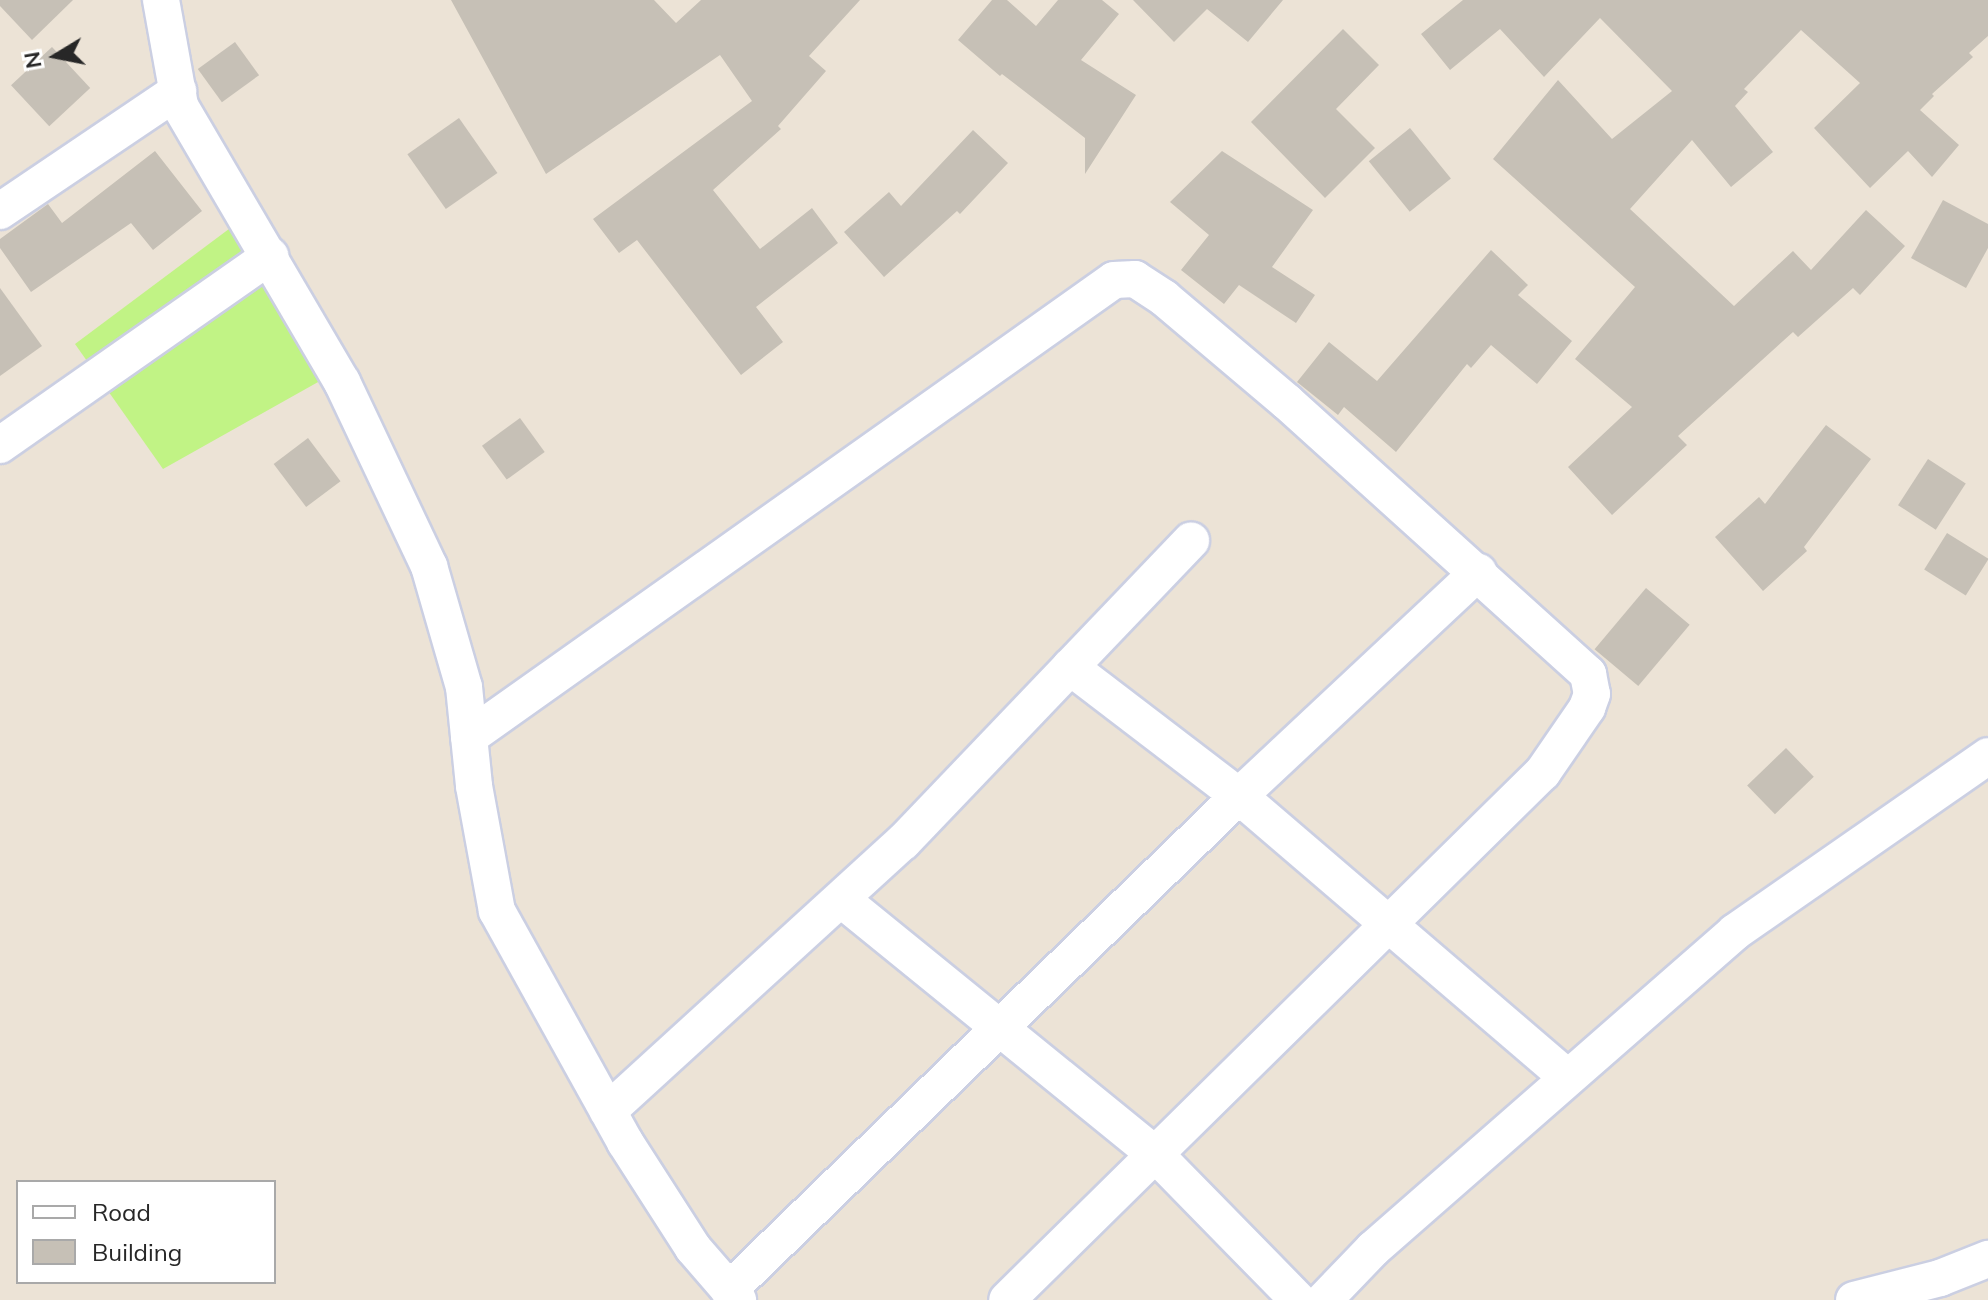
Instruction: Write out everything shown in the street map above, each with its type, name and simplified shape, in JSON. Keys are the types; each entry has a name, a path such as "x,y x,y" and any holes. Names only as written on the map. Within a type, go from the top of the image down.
{"street":[{"path":"161,0 180,106 342,382 429,566 464,687 474,786 497,911 608,1111 693,1248 733,1295 998,1029 1239,796 1478,572"},
{"path":"0,211 38,182 178,91"},
{"path":"0,445 270,256"},
{"path":"469,737 1114,280 1135,279 1164,298 1287,402 1588,674 1592,694 1587,708 1543,772 1007,1300"},
{"path":"608,1111 903,842 1191,541"},
{"path":"1070,667 1239,796 1567,1077"},
{"path":"1324,1300 1373,1249 1735,932 1988,756"},
{"path":"841,899 1155,1154 1298,1300"},
{"path":"1854,1300 1940,1278 1988,1259"}],"green space":[{"path":"241,220 327,377 163,469 75,344"}],"building":[{"path":"0,0 73,0 32,40 0,6"},
{"path":"451,0 654,0 676,23 701,0 860,0 809,56 826,71 778,126 781,129 713,190 760,249 812,208 838,243 756,307 783,342 741,375 637,240 619,253 593,219 752,101 720,55 546,174"},
{"path":"992,0 1007,0 1036,26 1058,0 1102,0 1119,14 1081,60 1136,95 1085,174 1085,138 1002,74 1000,76 958,40"},
{"path":"1133,0 1283,0 1248,42 1207,9 1174,42"},
{"path":"1463,0 1988,0 1988,36 1969,53 1973,57 1932,94 1934,96 1920,110 1959,145 1932,177 1908,151 1870,188 1814,128 1860,83 1801,30 1744,89 1748,92 1735,106 1773,152 1731,187 1692,140 1630,209 1734,306 1793,251 1811,270 1866,210 1905,246 1860,295 1853,288 1798,337 1793,332 1678,436 1687,445 1612,515 1568,467 1632,407 1575,359 1635,287 1493,159 1558,80 1612,139 1672,91 1600,18 1544,77 1500,29 1450,70 1421,34"},
{"path":"1343,29 1379,65 1336,109 1375,148 1325,198 1251,122"},
{"path":"235,42 259,75 222,102 198,69"},
{"path":"52,47 90,88 49,126 11,85"},
{"path":"459,118 497,173 446,209 407,154"},
{"path":"1410,128 1451,179 1410,212 1369,161"},
{"path":"973,130 1008,163 960,214 957,211 884,277 844,232 889,192 901,206"},
{"path":"155,151 202,211 153,250 131,223 31,292 0,248 0,239 48,204 62,223"},
{"path":"1222,151 1313,210 1272,267 1315,295 1296,323 1239,285 1224,304 1181,270 1209,235 1170,202"},
{"path":"1943,200 1988,224 1988,248 1966,288 1911,258"},
{"path":"1491,250 1528,285 1518,295 1572,341 1537,384 1491,345 1471,368 1467,364 1396,452 1344,407 1338,415 1297,382 1329,342 1377,381"},
{"path":"0,288 42,346 0,376"},
{"path":"520,418 545,452 507,480 482,446"},
{"path":"1826,425 1871,459 1804,547 1807,551 1763,591 1715,537 1759,497 1765,504"},
{"path":"308,438 340,481 306,507 274,464"},
{"path":"1928,459 1966,484 1936,530 1898,505"},
{"path":"1947,533 1988,559 1966,595 1924,569"},
{"path":"1646,588 1690,625 1638,686 1595,649"},
{"path":"1786,748 1814,777 1775,814 1747,786"}]}
